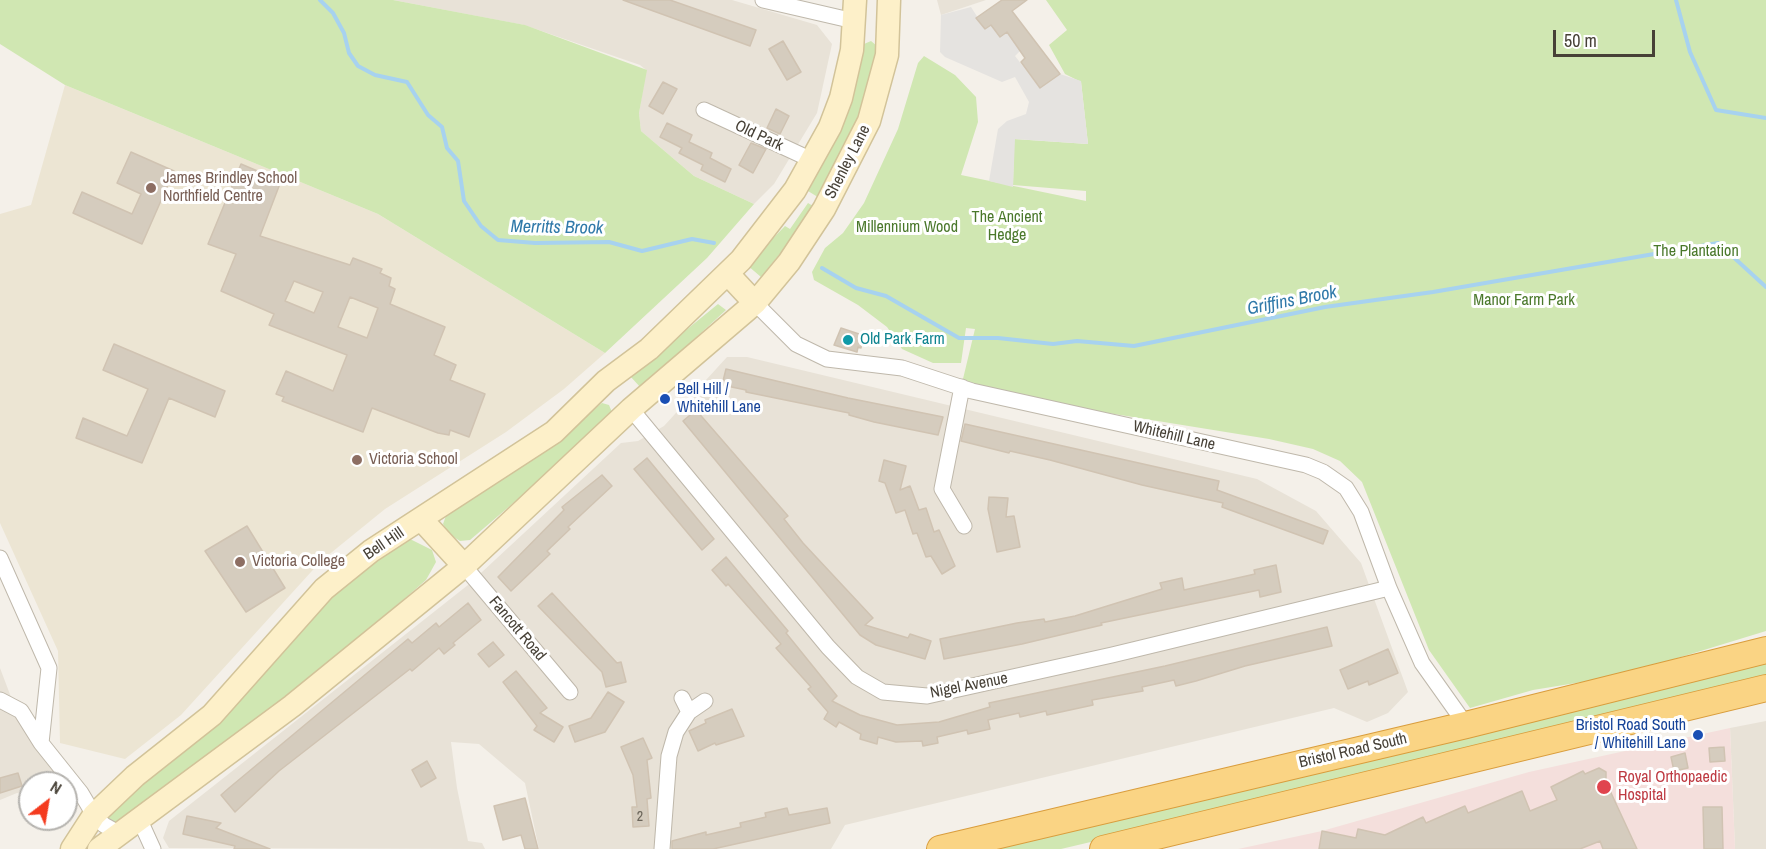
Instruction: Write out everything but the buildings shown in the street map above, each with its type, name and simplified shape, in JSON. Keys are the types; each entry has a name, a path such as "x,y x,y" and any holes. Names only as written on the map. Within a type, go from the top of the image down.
{"highway":[{"name":"Bristol Road South","path":"940,849 1766,650"},
{"path":"1103,849 1766,688"}],"main road":[{"name":"Shenley Lane","path":"755,303 801,244 848,168 869,121 883,77 889,30 889,0"},
{"name":"Shenley Lane","path":"728,274 778,215 813,161 841,98 852,50 854,10"},
{"path":"854,10 889,30"},
{"path":"120,845 183,788 292,706 464,566 631,409 755,303 728,274"},
{"name":"Bell Hill","path":"72,849 94,815 135,776 212,715 324,589 371,551 554,432 606,381 649,349 728,274"},
{"path":"606,381 631,409"},
{"path":"421,519 464,566"},
{"path":"99,849 120,845 143,827 183,788"}],"street":[{"path":"763,0 854,10"},
{"name":"Old Park","path":"704,110 813,161"},
{"name":"Whitehill Lane","path":"755,303 796,344 827,359 902,368 962,387 1306,465 1323,472 1346,488 1361,512 1389,588 1422,663 1466,724"},
{"path":"962,387 942,489 964,526"},
{"name":"Nigel Avenue","path":"631,409 828,646 857,677 883,692 927,696 1112,656 1389,588"},
{"path":"0,558 49,668 41,743"},
{"name":"Fancott Road","path":"464,566 570,692"},
{"path":"682,698 688,712"},
{"path":"0,700 21,711 41,743 81,793 94,815 120,845"},
{"path":"662,849 669,756 676,732 688,712 705,701"},
{"path":"143,827 153,849"}],"shaded area":[{"path":"393,0 732,0 817,25 832,44 817,113 774,184 754,204 694,176 641,131 639,113 646,70 640,65 524,25"},
{"path":"937,0 986,0 941,15"},
{"path":"971,7 985,29 991,25 1000,37 1007,32 1020,51 1015,56 1040,88 1060,74 1081,81 1088,144 1015,139 1013,187 989,181 998,129 1007,121 1026,114 1029,102 1015,77 1002,82 945,57 940,52 941,15"},
{"path":"65,85 378,214 605,353 564,389 506,432 385,509 321,561 181,715 125,759 60,743 58,651 0,523 0,214 31,205"},
{"path":"727,357 747,357 1257,479 1316,511 1361,563 1408,692 1388,713 1367,722 1334,708 845,825 831,849 539,849 525,783 479,744 451,742 457,788 468,841 482,843 485,849 169,848 163,838 169,821 468,585 621,443 638,441 664,426"},
{"path":"0,668 17,713 54,771 18,771 18,793 0,800"},
{"path":"1766,721 1766,849 1735,849 1730,728"},
{"name":"Royal Orthopaedic Hospital","path":"1730,728 1735,849 1238,849 1322,831 1529,772"}],"green space":[{"path":"0,0 393,0 525,25 647,70 639,113 641,131 694,176 754,204 707,258 605,353 378,214 65,85 0,44"},
{"name":"Manor Farm Park","path":"1046,0 1766,0 1766,631 1619,676 1533,690 1470,708 1429,650 1362,482 1340,461 1313,449 1269,439 972,391 962,383 975,329 966,328 961,363 933,363 902,349 887,327 858,305 814,280 812,272 825,248 843,233 864,203 898,129 918,63 924,56 955,75 976,97 978,122 961,175 1086,201 1086,191 1013,185 1014,139 1088,144 1081,82 1065,74 1049,45 1067,30"},
{"path":"871,41 877,46 868,98 821,199 808,191 828,153 857,75 864,44"},
{"path":"808,203 813,206 801,228 761,277 747,265 785,226 790,229"},
{"path":"718,304 726,310 641,388 630,376"},
{"path":"602,403 609,405 614,417 470,540 460,541 449,534 443,524 447,513 543,448"},
{"path":"406,537 432,550 436,562 426,580 351,645 122,824 113,823 107,817 327,597"},
{"path":"1766,660 1766,682 1061,849 960,849"}],"waterway":[{"name":"Merritts Brook","path":"320,0 333,13 344,33 349,53 358,66 375,75 407,82 428,115 442,127 447,148 458,161 464,201 481,226 498,240 535,243 609,242 642,251 692,239 714,243"},
{"path":"1676,0 1690,52 1716,110 1766,118"},
{"name":"Griffins Brook","path":"822,268 856,288 886,296 959,338 998,338 1053,344 1077,341 1134,346 1325,307 1433,292 1718,243 1766,287"}],"place":[{"name":"James Brindley School Northfield Centre","path":"151,188"},
{"name":"Old Park Farm","path":"848,340"},
{"name":"Bell Hill / Whitehill Lane","path":"665,399"},
{"name":"Victoria School","path":"357,460"},
{"name":"Victoria College","path":"240,562"},
{"name":"Bristol Road South / Whitehill Lane","path":"1698,735"},
{"name":"Royal Orthopaedic Hospital","path":"1604,787"}],"park label":[{"name":"The Ancient Hedge","path":"1007,227"},
{"name":"Millennium Wood","path":"907,228"},
{"name":"The Plantation","path":"1696,252"}]}
